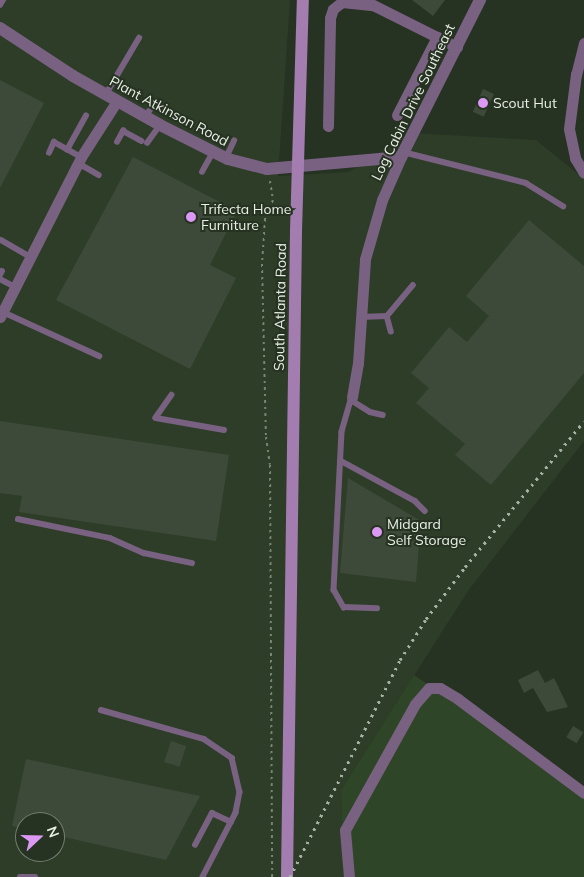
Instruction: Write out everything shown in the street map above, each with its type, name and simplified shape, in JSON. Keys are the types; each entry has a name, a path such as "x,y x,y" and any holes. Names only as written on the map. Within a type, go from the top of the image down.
{"main road":[{"name":"South Atlanta Road","path":"287,877 298,166 303,0"}],"street":[{"name":"Log Cabin Drive Southeast","path":"351,398 358,363 360,316 369,244 382,200 402,155 480,0"},
{"path":"328,126 330,18 333,9 342,2 373,6 457,47"},
{"name":"Plant Atkinson Road","path":"0,28 111,98 226,158 266,169 402,155"},
{"path":"397,115 437,37"},
{"path":"584,43 576,74 569,129 575,158 584,172"},
{"path":"1,315 111,98"},
{"path":"349,877 345,830 415,704 429,688 440,688 486,718 584,793"}],"lane":[{"path":"0,5 3,0"},
{"path":"111,98 139,38"},
{"path":"145,117 156,101"},
{"path":"67,150 86,116"},
{"path":"117,142 123,131 145,142 160,125"},
{"path":"226,158 234,141"},
{"path":"48,153 54,142 99,175"},
{"path":"202,172 213,152"},
{"path":"402,155 526,183 563,206"},
{"path":"1,240 31,257"},
{"path":"1,275 15,287"},
{"path":"387,316 413,285"},
{"path":"1,315 100,356"},
{"path":"360,316 387,316"},
{"path":"387,316 391,331"},
{"path":"172,395 156,418 224,430"},
{"path":"377,608 344,607 334,590 344,420 351,398 370,412 384,415"},
{"path":"341,461 415,501 424,511"},
{"path":"18,519 110,538 144,553 192,563"},
{"path":"101,710 204,739 232,758 240,792 231,822 203,877"},
{"path":"195,845 212,813 231,822"},
{"path":"20,877 36,877"}],"path":[{"path":"266,169 273,192 265,219 262,264 266,437 270,465 272,877"}],"shaded area":[{"path":"0,0 290,0 278,176 349,172 411,133 536,140 584,179 584,441 468,591 341,790 344,877 0,877"},
{"path":"414,675 584,791 584,877 344,877 341,790"}],"building":[{"path":"412,0 445,0 433,16"},
{"path":"0,80 44,103 0,188"},
{"name":"Scout Hut","path":"483,89 494,94 484,117 473,112"},
{"path":"133,157 237,211 210,265 236,278 190,369 56,300"},
{"path":"529,220 584,266 584,373 491,485 455,455 465,444 416,403 429,388 411,373 449,327 467,342 489,316 466,296"},
{"path":"0,421 229,455 216,541 19,512 22,496 0,493"},
{"path":"348,478 421,521 416,582 340,573"},
{"path":"538,670 545,683 554,678 568,707 547,712 533,688 524,693 518,680"},
{"path":"573,726 583,732 577,743 566,737"},
{"path":"171,741 186,746 179,767 164,762"},
{"path":"26,759 200,796 166,860 65,837 65,812 15,812 15,827 12,826"}],"railway":[{"path":"290,877 400,660 426,619 465,567 584,421"}],"place":[{"name":"Scout Hut","path":"483,103"},
{"name":"Trifecta Home Furniture","path":"191,217"},
{"name":"Midgard Self Storage","path":"377,532"}]}
